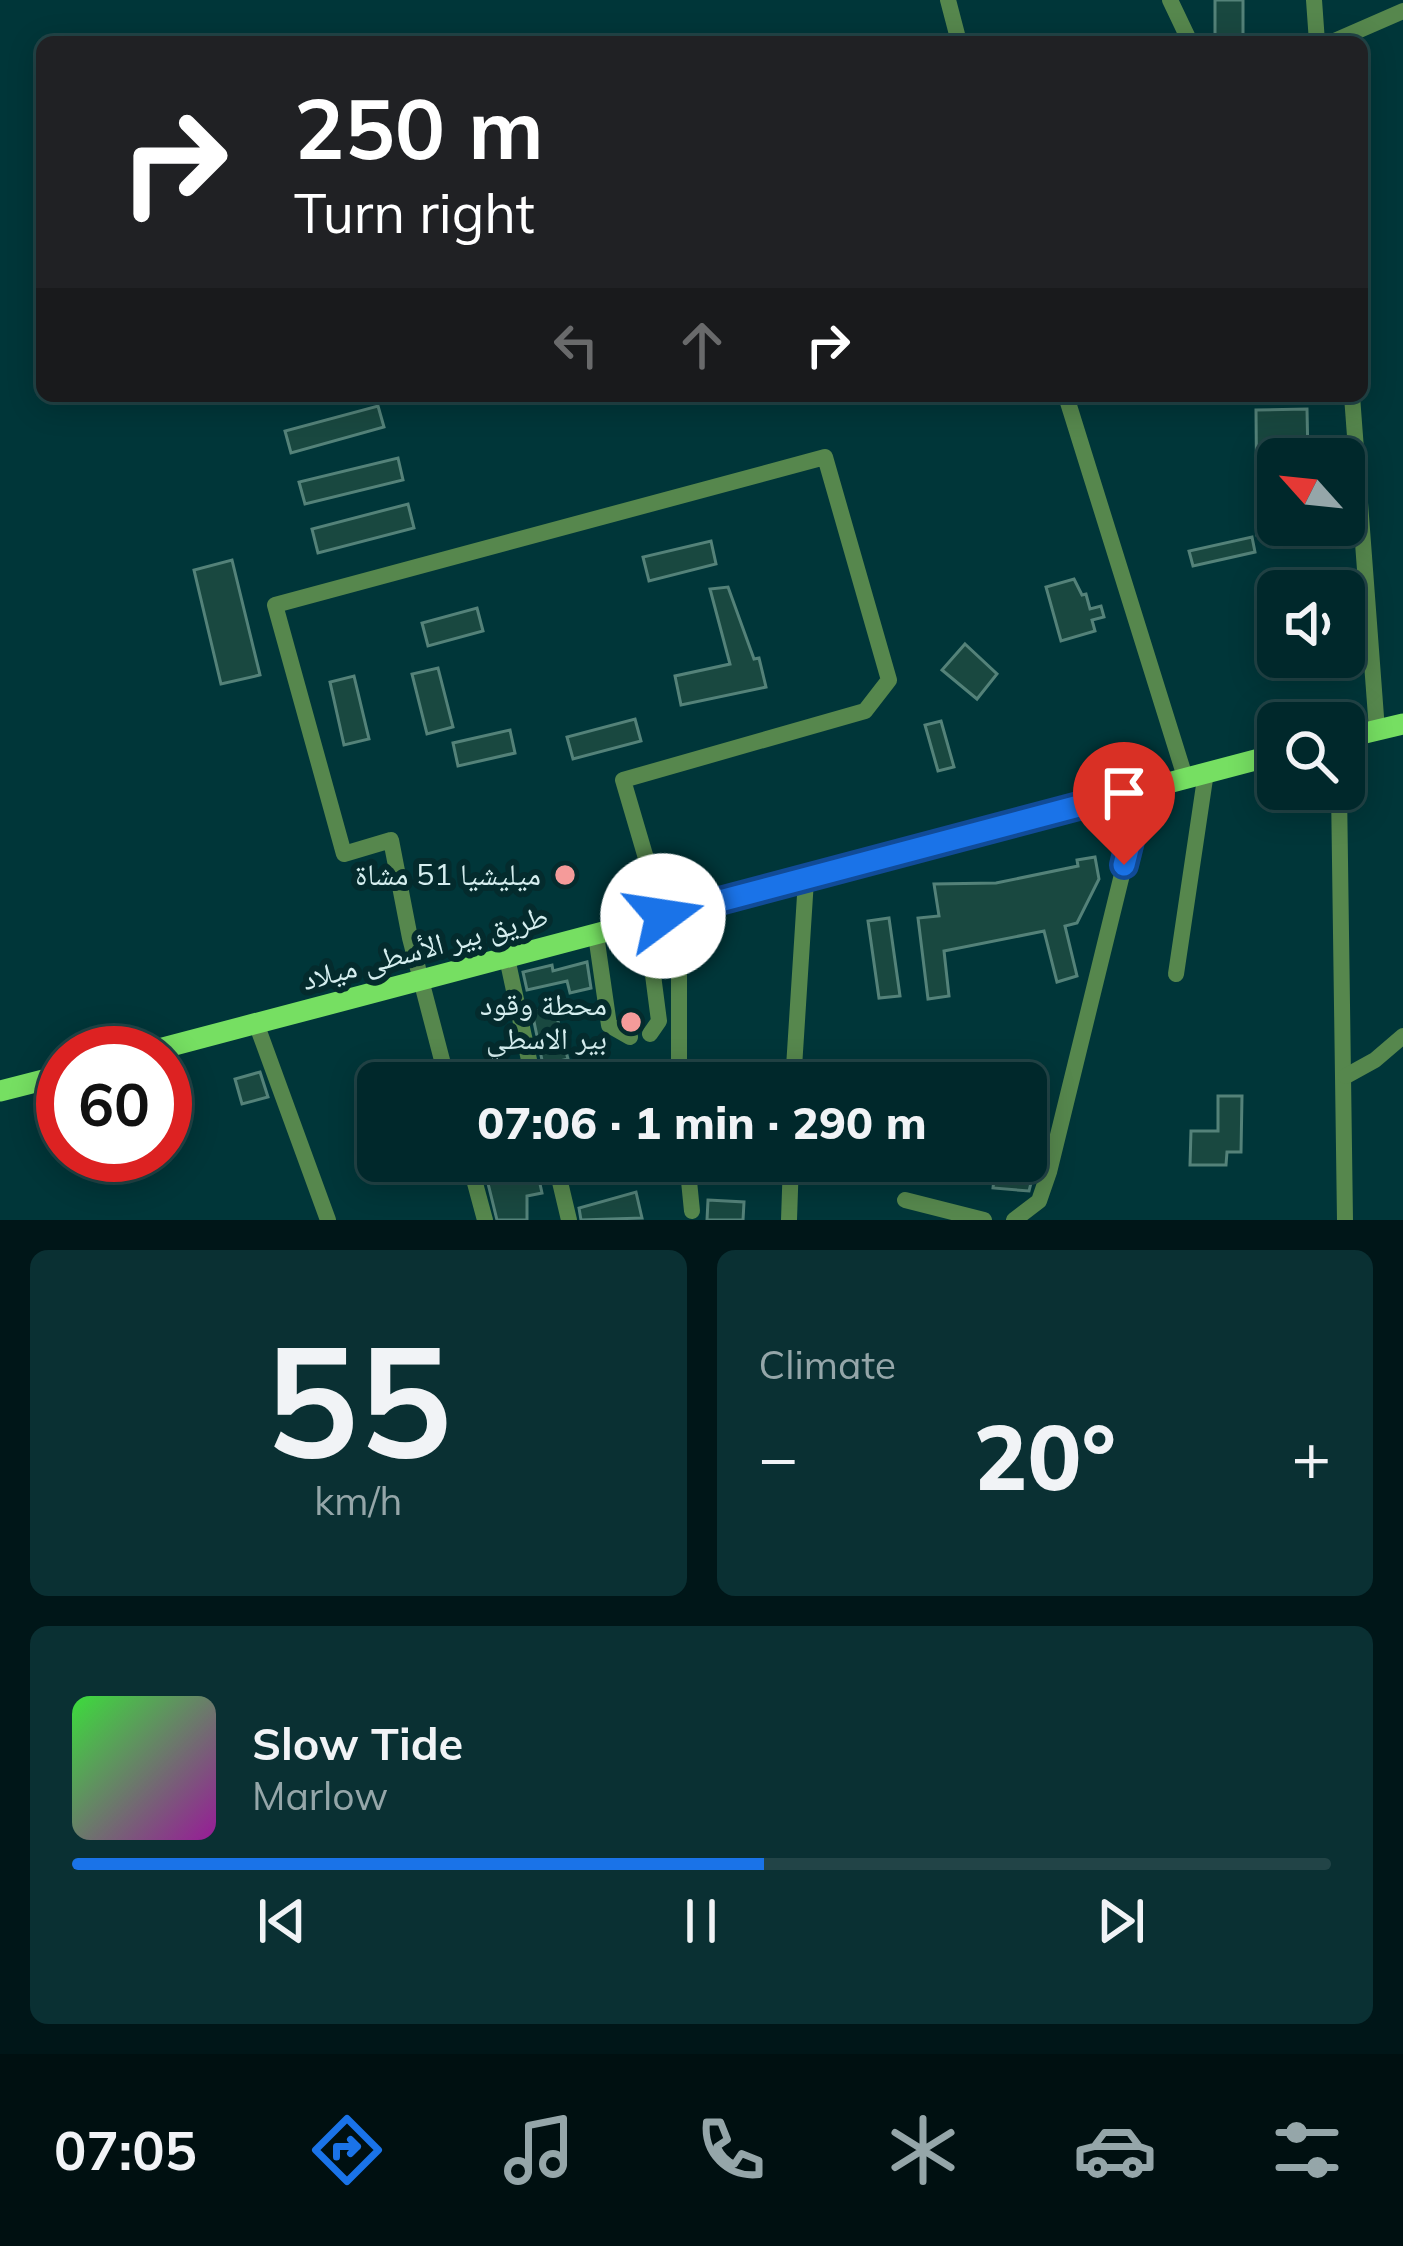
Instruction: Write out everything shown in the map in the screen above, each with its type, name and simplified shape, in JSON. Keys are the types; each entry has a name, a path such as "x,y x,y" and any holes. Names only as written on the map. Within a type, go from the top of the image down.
{"main road":[{"path":"1365,733 1403,724"},
{"name":"طريق بير الأسطى ميلاد","path":"192,1040 1257,759"},
{"path":"0,1091 36,1082"}],"street":[{"path":"948,0 957,36"},
{"path":"1170,0 1187,36"},
{"path":"1314,0 1317,36"},
{"path":"1345,36 1403,10"},
{"path":"1068,402 1195,775 1176,974"},
{"path":"1352,402 1377,730"},
{"path":"443,1062 410,938 391,840 344,854 275,605 825,457 889,680 865,711 623,780 662,916 678,1062"},
{"path":"1013,1220 1039,1201 1049,1172 1143,789"},
{"path":"1340,810 1345,1220"},
{"path":"794,1062 806,880"},
{"path":"650,1034 659,1022 662,916"},
{"path":"596,934 609,1025 630,1037"},
{"path":"507,958 529,1062"},
{"path":"256,1023 328,1220"},
{"path":"1346,1076 1376,1060 1403,1036"},
{"path":"475,1182 485,1220"},
{"path":"560,1182 569,1220"},
{"path":"689,1182 692,1211"},
{"path":"790,1220 791,1182"},
{"path":"904,1201 984,1220"}],"building":[{"path":"1215,0 1243,0 1243,36 1215,36"},
{"path":"378,406 384,427 291,453 285,431"},
{"path":"1307,409 1308,438 1257,438 1257,535 1256,410"},
{"path":"398,458 403,480 305,504 299,482"},
{"path":"408,504 414,528 318,553 312,529"},
{"path":"1252,537 1255,552 1193,566 1189,551"},
{"path":"711,541 716,564 649,581 643,557"},
{"path":"232,560 260,675 221,684 194,570"},
{"path":"1074,579 1090,609 1101,606 1104,617 1092,620 1095,631 1061,641 1046,587"},
{"path":"728,587 754,659 759,658 766,687 681,705 675,676 730,664 710,589"},
{"path":"477,608 483,631 428,646 422,623"},
{"path":"965,644 997,674 977,699 942,670"},
{"path":"438,668 453,727 427,734 412,674"},
{"path":"354,676 369,739 344,745 330,682"},
{"path":"635,719 641,741 573,759 567,737"},
{"path":"941,721 954,767 938,771 925,725"},
{"path":"510,730 515,753 458,766 453,743"},
{"path":"1095,857 1099,879 1077,923 1065,926 1077,976 1057,982 1044,931 944,951 949,996 928,999 918,918 939,916 934,884 996,883 1078,866 1077,860"},
{"path":"889,918 900,996 879,998 868,921"},
{"path":"587,962 591,988 570,993 567,981 527,990 523,972 552,965 553,971"},
{"path":"554,1006 568,1059 542,1062 532,1012"},
{"path":"260,1072 268,1097 242,1104 235,1079"},
{"path":"1218,1096 1242,1096 1241,1152 1227,1152 1226,1165 1190,1165 1191,1131 1218,1131"},
{"path":"488,1182 540,1182 542,1193 527,1196 527,1220 497,1220"},
{"path":"994,1182 1031,1182 1029,1191 993,1188"},
{"path":"636,1192 642,1218 581,1220 579,1208"},
{"path":"708,1200 744,1202 743,1220 707,1220"}],"place":[{"name":"ميليشيا 51 مشاة","path":"565,875"},
{"name":"محطة وقود بير الاسطي","path":"631,1022"}],"route":[{"path":"663,916 1143,789 1124,865"}]}
